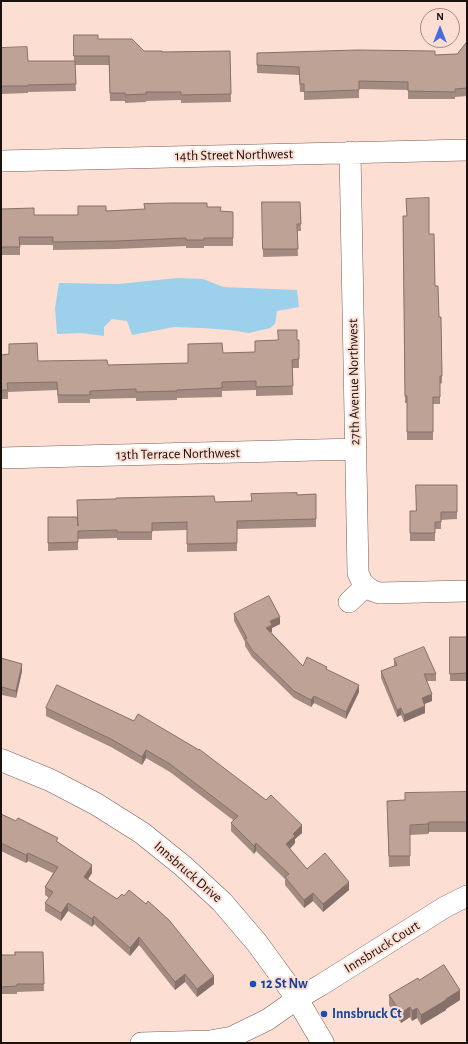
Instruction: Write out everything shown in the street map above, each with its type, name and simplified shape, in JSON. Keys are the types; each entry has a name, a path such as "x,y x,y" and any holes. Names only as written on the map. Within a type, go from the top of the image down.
{"street":[{"name":"14th Street Northwest","path":"1,161 467,150"},
{"name":"27th Avenue Northwest","path":"350,152 358,573 362,582 366,586"},
{"name":"13th Terrace Northwest","path":"1,458 356,449"},
{"path":"349,602 366,586 379,593 467,591"},
{"name":"Innsbruck Drive","path":"1,760 50,780 96,804 142,833 183,866 222,902 257,943 297,999 323,1043"},
{"name":"Innsbruck Court","path":"141,1043 210,1041 232,1037 267,1020 297,999 445,907 467,896"}],"water":[{"path":"178,278 203,279 223,287 297,290 299,307 277,311 275,324 270,328 249,333 230,330 174,327 132,335 127,321 112,319 104,327 104,336 81,333 57,334 55,308 59,283 118,284"}],"building":[{"path":"74,35 98,35 98,39 132,39 144,51 230,51 231,94 181,95 181,92 146,92 146,94 125,95 125,93 110,93 109,56 74,56"},
{"path":"467,42 467,88 455,89 455,92 408,91 408,82 359,81 359,90 304,92 304,84 300,84 299,67 257,65 257,53 357,50 435,51 435,55 457,54"},
{"path":"27,47 28,61 75,61 76,84 1,86 1,48"},
{"path":"429,198 429,234 434,234 435,286 438,286 439,317 441,317 442,376 440,376 440,397 433,397 433,432 407,432 407,396 405,396 403,216 407,216 406,199"},
{"path":"262,202 300,202 301,224 297,224 298,249 263,249"},
{"path":"207,203 207,207 221,207 220,211 233,212 233,238 204,238 204,240 186,240 186,238 53,242 53,237 19,237 20,247 1,247 1,209 34,208 34,215 78,215 78,206 106,206 106,211 145,209 144,204"},
{"path":"278,330 297,330 297,340 299,340 299,359 292,360 293,386 256,387 256,381 222,382 222,388 136,392 136,389 90,391 90,395 58,395 57,382 7,383 8,390 1,390 1,355 9,354 9,344 37,343 38,361 107,360 108,365 188,363 188,344 222,343 223,353 255,352 255,341 278,340"},
{"path":"416,485 457,485 457,512 441,512 441,522 435,522 435,533 410,533 410,511 416,511"},
{"path":"297,493 297,495 316,494 316,519 237,521 237,543 187,544 187,522 152,523 152,532 117,532 117,530 78,531 78,542 48,543 48,517 77,517 78,526 77,500 214,496 215,502 252,501 251,494"},
{"path":"269,596 280,617 270,621 272,625 266,628 303,666 307,657 327,667 326,669 359,685 346,712 314,696 311,700 294,691 252,650 245,639 247,638 234,614"},
{"path":"450,637 467,637 467,673 450,674"},
{"path":"424,647 436,674 424,674 432,694 422,698 425,706 404,715 401,708 397,710 381,671 397,665 394,659"},
{"path":"1,658 22,664 16,691 2,687 1,691"},
{"path":"57,685 134,721 138,714 199,749 266,800 271,795 302,825 293,834 295,836 286,844 307,869 325,853 349,882 323,904 313,893 304,900 285,877 289,874 256,843 254,846 231,823 238,816 170,764 146,750 142,757 111,739 46,708"},
{"path":"467,792 467,822 429,822 428,824 410,825 410,856 389,856 387,801 405,800 405,793"},
{"path":"1,814 16,821 18,818 58,838 56,841 92,865 84,877 117,899 122,894 124,896 129,890 146,904 148,901 169,920 214,976 197,989 185,974 175,982 139,937 130,948 94,916 92,919 68,903 61,913 45,903 53,892 45,887 58,867 28,853 26,855 1,843"},
{"path":"15,952 43,952 44,984 17,984 17,986 1,987 1,955 15,955"},
{"path":"444,965 460,990 421,1015 417,1008 412,1011 410,1007 401,1013 389,995"}],"place":[{"name":"12 St Nw","path":"253,984"},
{"name":"Innsbruck Ct","path":"324,1014"}]}
